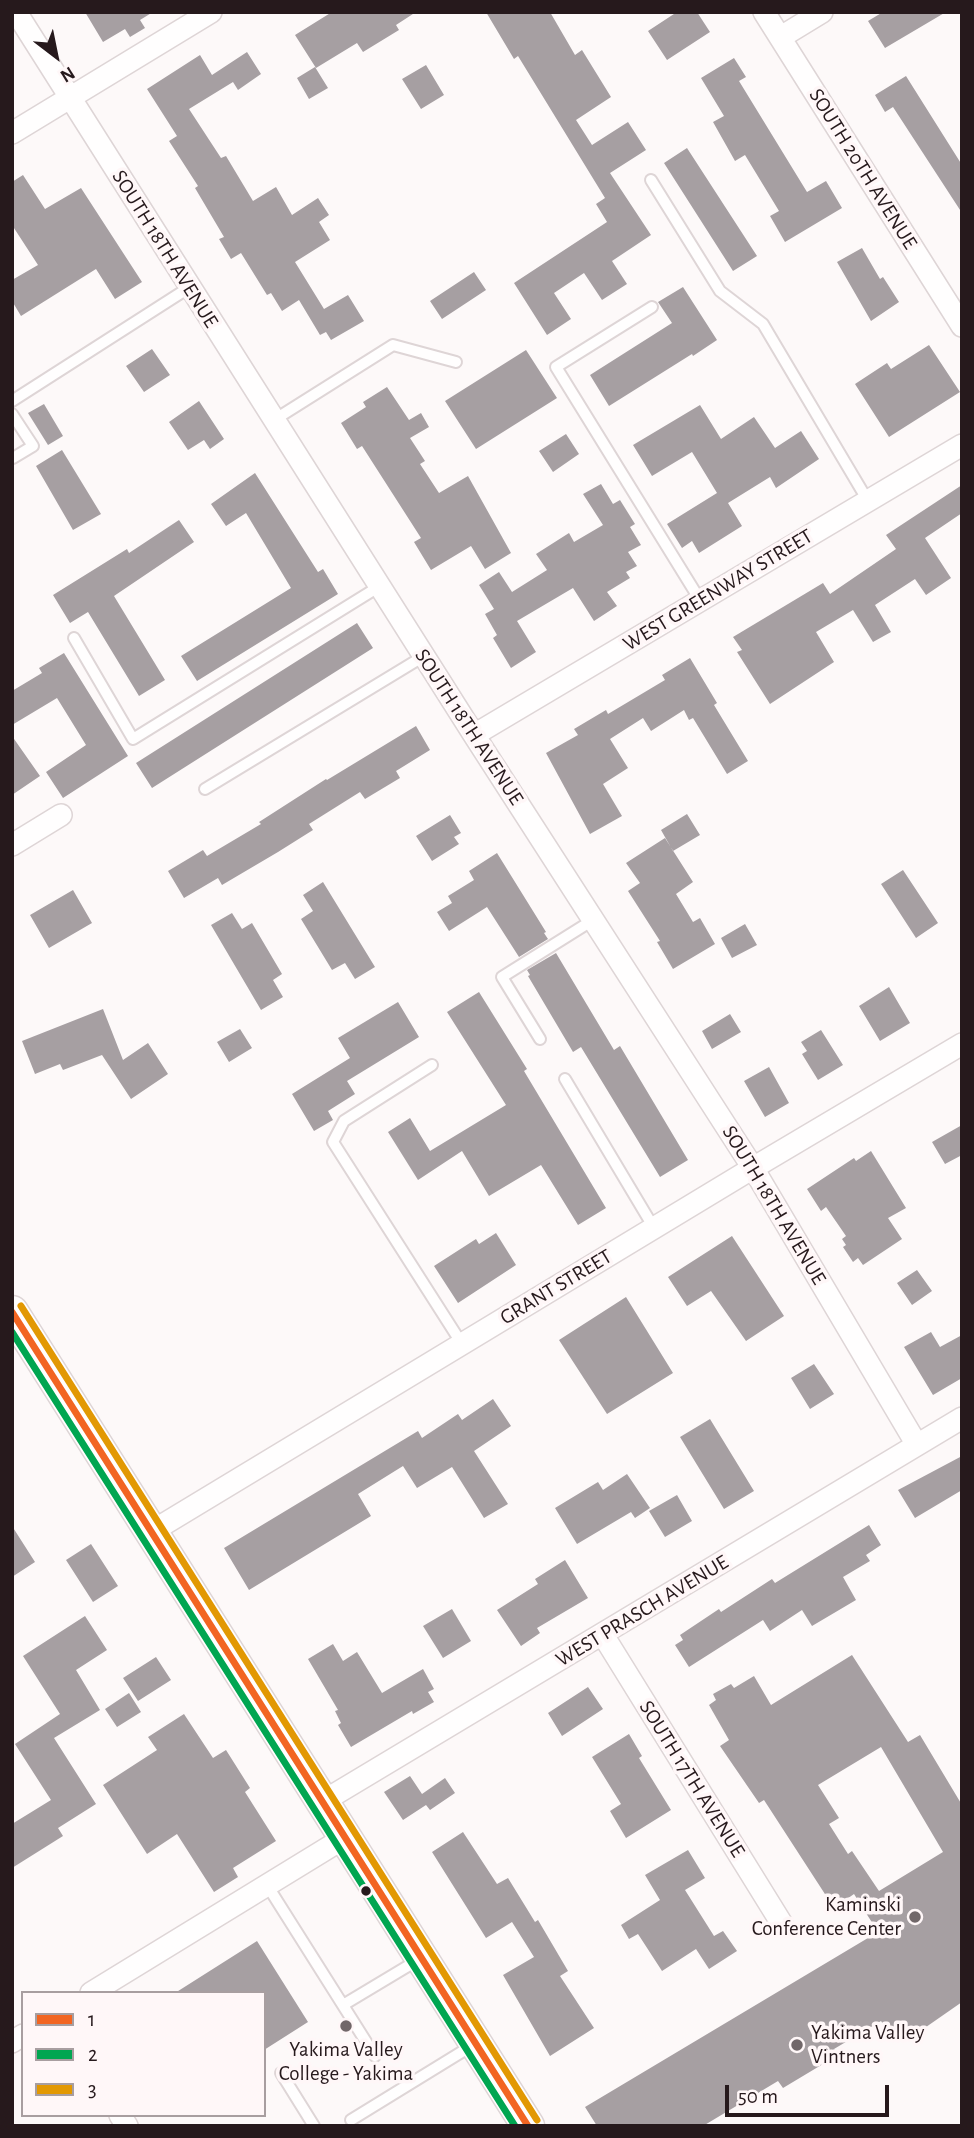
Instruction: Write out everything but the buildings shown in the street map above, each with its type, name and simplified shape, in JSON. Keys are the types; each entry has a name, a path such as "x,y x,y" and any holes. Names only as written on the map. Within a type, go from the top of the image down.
{"main road":[{"path":"12,1312 528,2126"}],"street":[{"name":"SOUTH 18TH AVENUE","path":"16,12 424,656 753,1168 917,1445"},
{"path":"12,133 211,12"},
{"name":"SOUTH 20TH AVENUE","path":"764,12 962,326"},
{"path":"781,37 822,12"},
{"name":"WEST GREENWAY STREET","path":"474,734 962,445"},
{"path":"12,845 61,816"},
{"name":"GRANT STREET","path":"151,1532 962,1044"},
{"name":"WEST PRASCH AVENUE","path":"322,1802 962,1418"},
{"name":"SOUTH 17TH AVENUE","path":"603,1634 782,1924"},
{"path":"95,1991 344,1838"}],"lane":[{"path":"651,180 720,291 764,324 868,501"},
{"path":"12,401 190,287"},
{"path":"652,307 556,367 700,600"},
{"path":"274,420 393,345 456,362"},
{"path":"12,414 33,446 13,458"},
{"path":"74,638 132,739 380,586"},
{"path":"205,789 424,656"},
{"path":"540,1039 502,977 593,920"},
{"path":"432,1065 344,1121 333,1142 462,1344"},
{"path":"565,1079 654,1228"},
{"path":"267,1885 375,2056"},
{"path":"343,2005 421,1958"},
{"path":"351,2120 475,2044"},
{"path":"281,2073 314,2126"}],"transit line":[{"name":"3","path":"21,1306 537,2120"},
{"name":"1","path":"12,1312 528,2126"},
{"name":"2","path":"12,1332 515,2126"}],"place":[{"name":"Kaminski Conference Center","path":"915,1917"},
{"name":"Yakima Valley College - Yakima","path":"346,2026"},
{"name":"Yakima Valley Vintners","path":"797,2045"}]}
